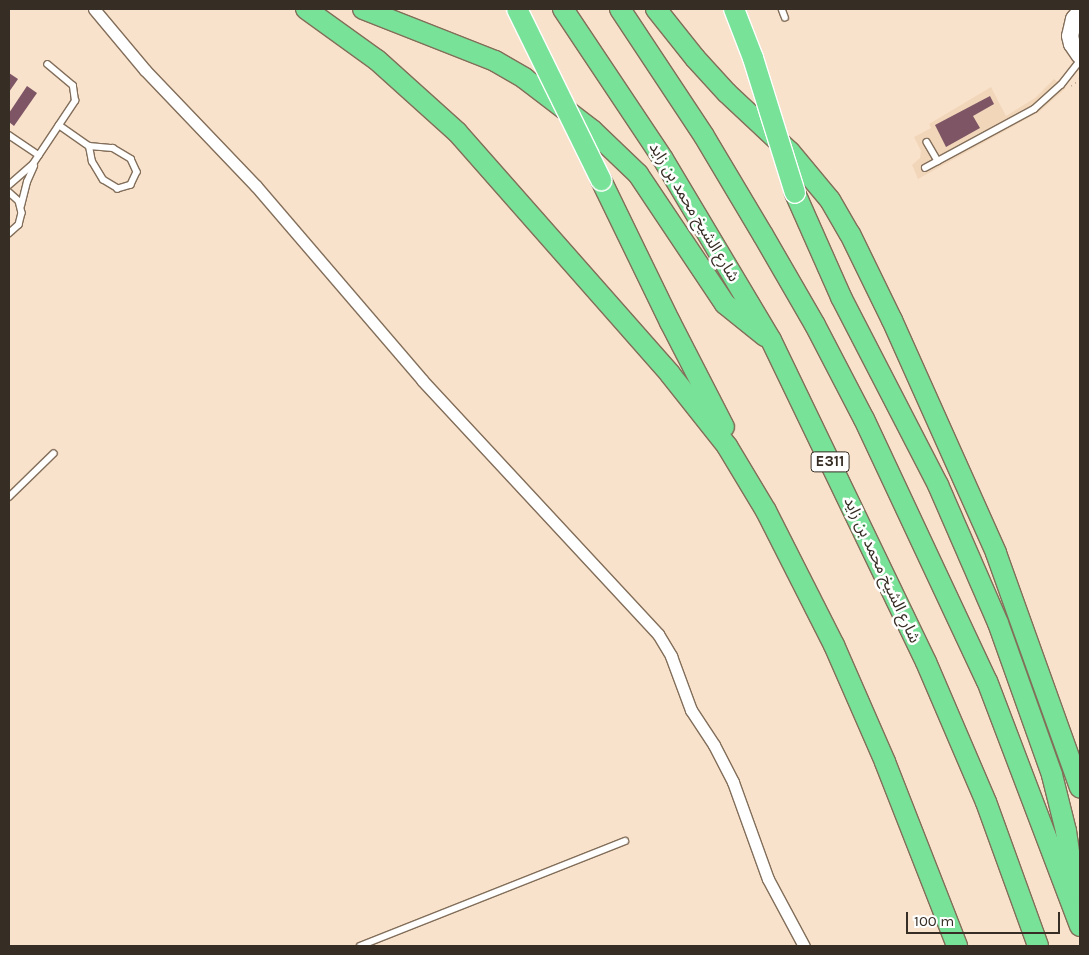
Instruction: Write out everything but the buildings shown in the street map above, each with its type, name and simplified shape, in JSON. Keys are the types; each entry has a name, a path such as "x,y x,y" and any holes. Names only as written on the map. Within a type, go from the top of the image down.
{"highway":[{"path":"306,9 346,36 404,83 482,158 688,395 727,446 751,485"},
{"path":"363,9 495,61 524,78 592,130 638,174 725,304 739,317 771,340"},
{"path":"517,9 751,485 808,591 860,704 910,821 958,946"},
{"name":"شارع الشيخ محمد بن زايد","path":"563,9 663,159 771,340 926,662 986,802 1038,946"},
{"path":"620,9 704,136 815,325 864,419 987,682 1041,828 1079,922"},
{"path":"656,9 695,58 727,93 790,152 830,200 850,234 892,320 996,553 1080,787"},
{"path":"734,9 753,58 795,193 841,297 938,485 1001,631 1054,784 1071,860 1079,922"}],"main road":[{"path":"1080,12 1074,18 1070,36 1072,44 1080,56"}],"street":[{"path":"94,9 145,70 256,186 422,380 658,634 671,656 690,710 714,745 733,782 768,879 804,946"}],"lane":[{"path":"782,9 785,17"},
{"path":"925,168 1034,109 1061,85 1080,61"},
{"path":"9,185 26,172 75,101 76,91 70,82 48,66"},
{"path":"59,125 89,146 113,148 127,156 136,167 134,181 122,189 107,184 95,169 89,146"},
{"path":"9,134 39,155"},
{"path":"927,142 938,161"},
{"path":"9,234 19,225 21,206 27,182 39,155"},
{"path":"9,192 16,197 21,206"},
{"path":"9,497 53,454"},
{"path":"360,946 625,841"}],"shaded area":[{"path":"1054,79 1066,88 1039,112 918,179 912,165 920,158 921,151 914,137 931,128 929,124 991,87 1006,116 1035,98"}]}
